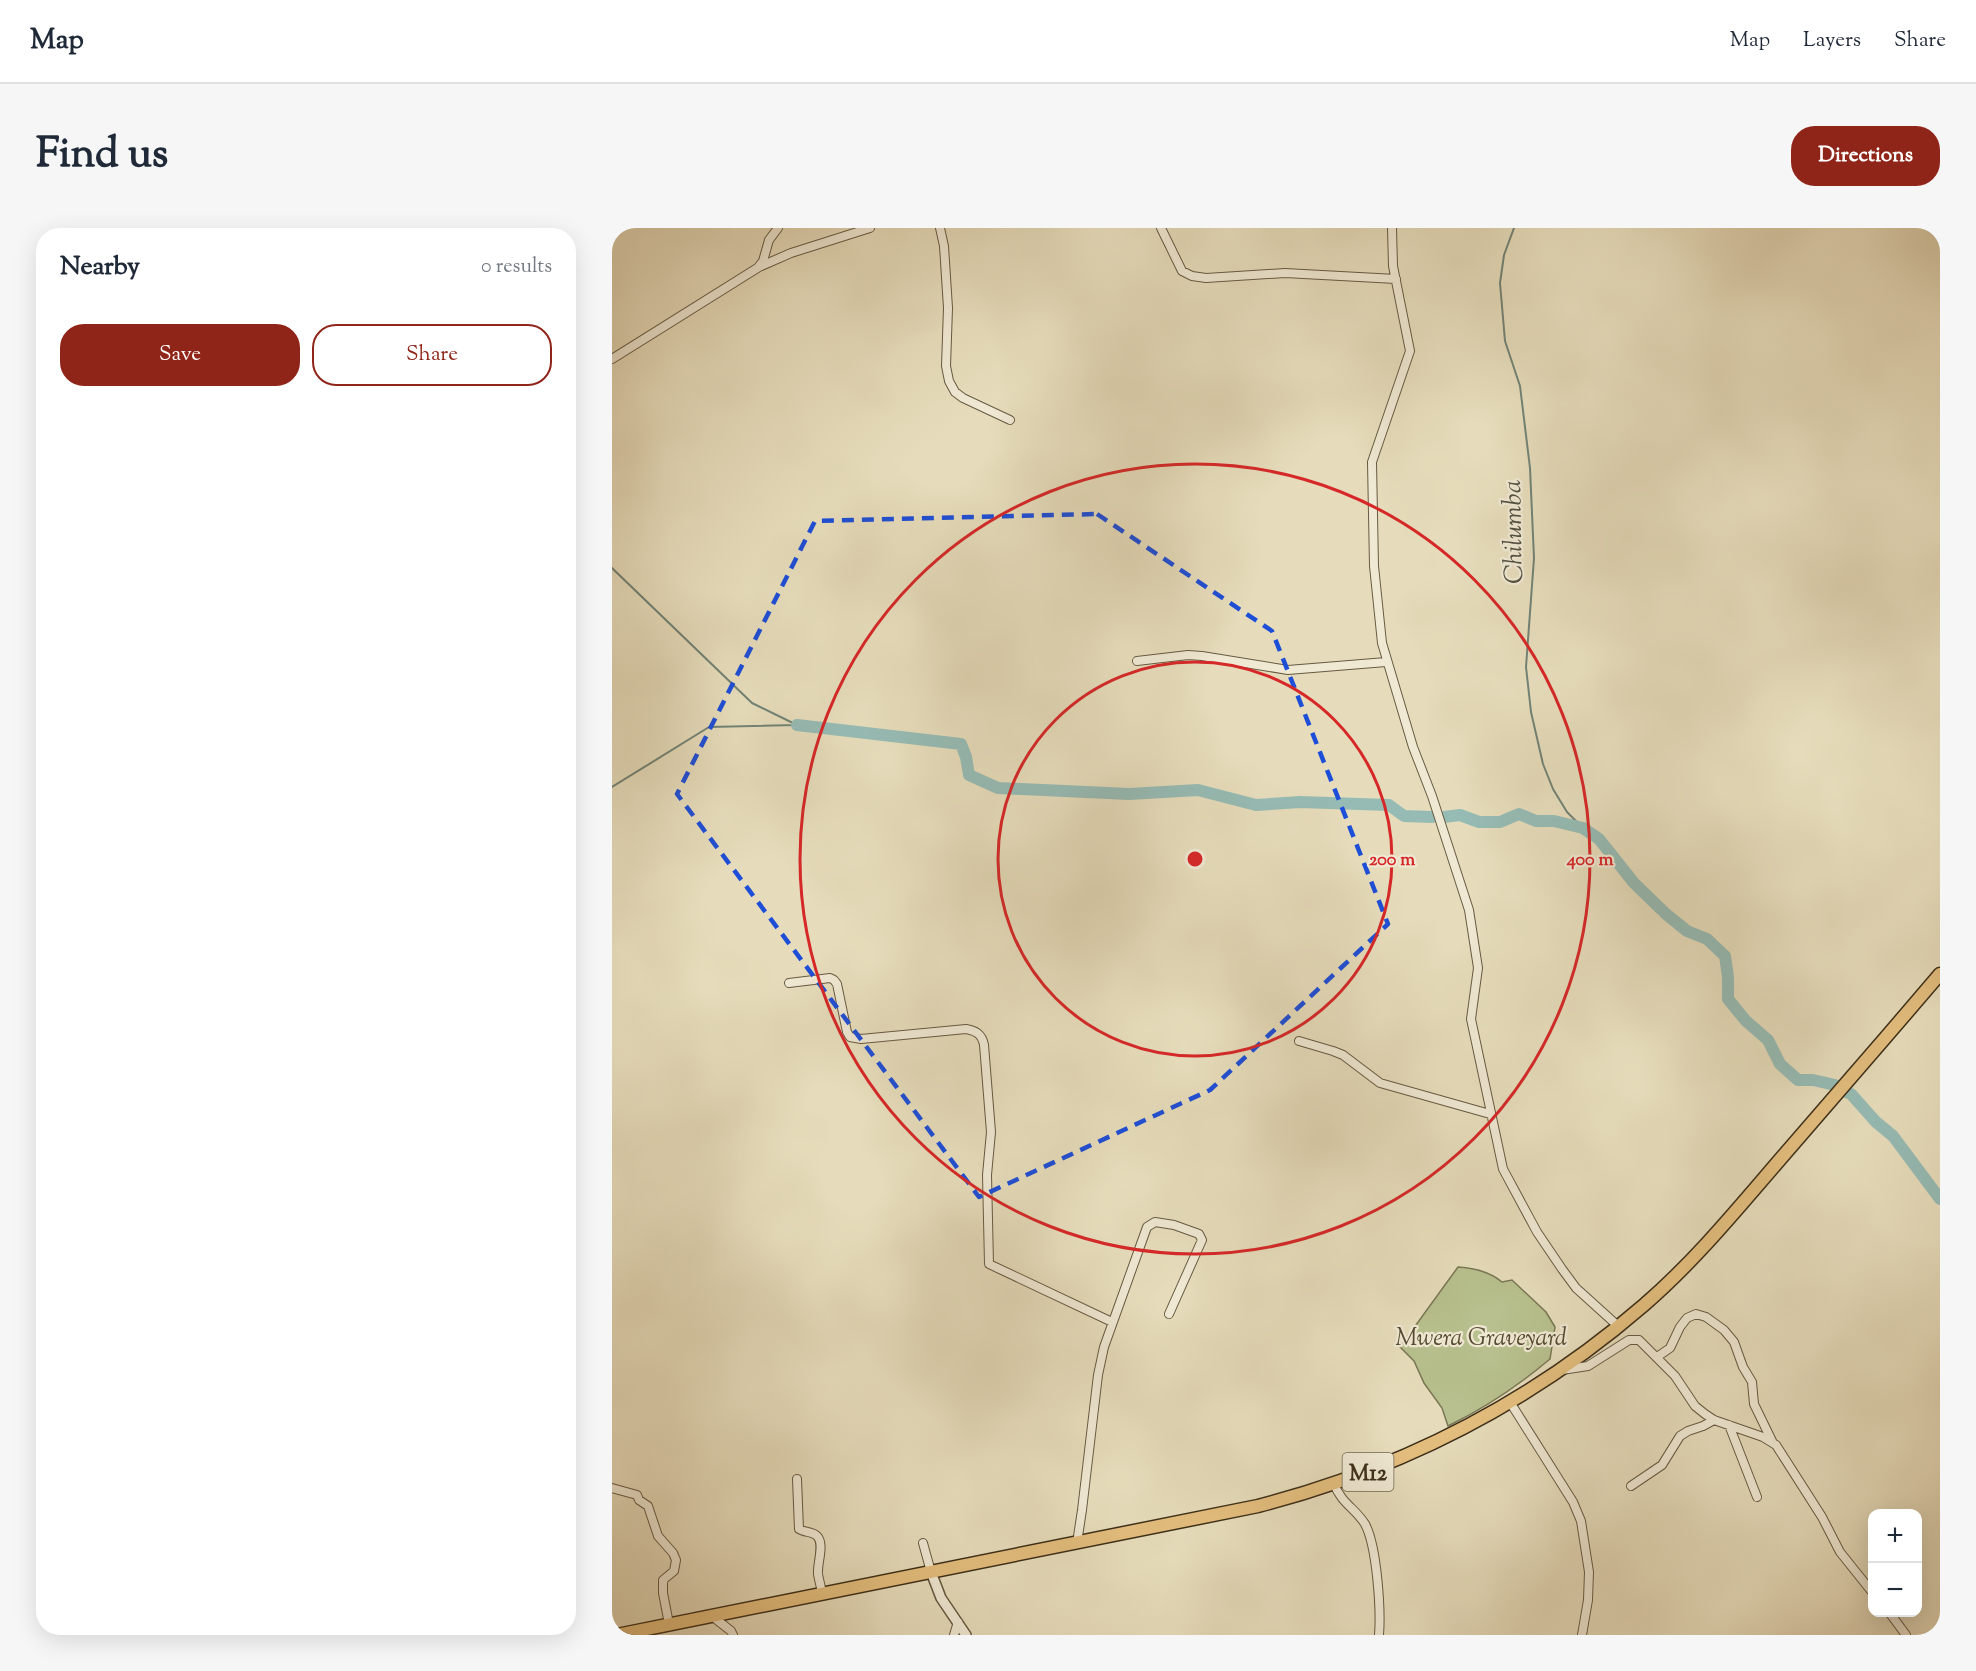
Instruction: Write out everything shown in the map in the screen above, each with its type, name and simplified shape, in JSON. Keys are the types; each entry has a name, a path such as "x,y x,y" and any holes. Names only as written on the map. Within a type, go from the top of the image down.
{"highway":[{"name":"M12","path":"617,1635 1258,1506 1334,1484 1393,1462 1441,1440 1510,1402 1559,1370 1653,1297 1706,1244 1940,974"}],"street":[{"path":"759,267 769,240 778,228"},
{"path":"612,359 759,267 799,250 870,228"},
{"path":"940,228 944,246 948,308 946,366 949,381 955,392 963,398 1010,420"},
{"path":"1161,228 1182,271 1192,276 1225,277 1285,273 1396,279"},
{"path":"1392,228 1393,267 1410,351 1372,462 1374,566 1386,662 1469,910 1478,968 1471,1018 1503,1169 1537,1232 1576,1288 1618,1326"},
{"path":"1137,661 1188,655 1287,670 1386,662"},
{"path":"789,983 830,978 834,980 837,984 850,1037 861,1039 966,1029 981,1035 984,1045 991,1132 987,1175 989,1264 1112,1322"},
{"path":"1299,1041 1343,1055 1380,1083 1490,1114"},
{"path":"1077,1543 1098,1376 1112,1322 1147,1227 1155,1222 1174,1225 1199,1234 1202,1240 1169,1314"},
{"path":"1657,1357 1670,1348 1687,1318 1696,1314 1706,1317 1724,1330 1734,1342 1743,1367 1752,1382 1752,1399 1772,1442"},
{"path":"1559,1370 1588,1366 1632,1339 1639,1340 1675,1376 1695,1406 1714,1420 1762,1437 1779,1449 1845,1559 1868,1587"},
{"path":"1510,1402 1573,1502 1581,1521 1589,1572 1588,1600 1582,1635"},
{"path":"1631,1486 1662,1465 1680,1436 1714,1420"},
{"path":"1729,1425 1757,1497"},
{"path":"797,1479 799,1529 813,1533 820,1542 818,1572 822,1593"},
{"path":"1334,1484 1341,1498 1361,1518 1370,1535 1377,1580 1379,1635"},
{"path":"612,1488 637,1495 639,1500 648,1506 658,1536 674,1553 676,1565 674,1571 663,1580 669,1624"},
{"path":"922,1543 941,1598 966,1635"},
{"path":"712,1616 733,1635"},
{"path":"1893,1617 1906,1635"},
{"path":"954,1635 958,1623"}],"highlighted area":[{"path":"1097,514 1272,631 1388,924 1210,1090 979,1197 677,794 815,521"}],"green space":[{"name":"Mwera Graveyard","path":"1458,1267 1481,1271 1502,1282 1512,1280 1546,1312 1555,1327 1550,1359 1501,1396 1448,1426 1442,1408 1424,1383 1414,1361 1400,1347"}],"waterway":[{"name":"Chilumba","path":"1514,228 1504,255 1500,283 1505,341 1520,386 1530,468 1534,558 1526,667 1531,712 1543,764 1553,789 1567,812 1583,828"},
{"path":"612,568 752,703 797,725"},
{"path":"612,787 709,727 796,725"},
{"path":"797,725 961,744 969,775 998,788 1129,794 1198,790 1256,805 1300,802 1389,805 1404,816 1432,817"},
{"path":"1444,817 1460,815 1479,822 1500,822 1519,814 1536,821 1554,821 1583,828 1599,839 1634,883 1666,914 1687,931 1707,939 1725,956 1728,999 1746,1021 1768,1040 1780,1064 1798,1080 1813,1080 1835,1085"},
{"path":"1846,1092 1851,1094 1876,1122 1893,1136 1940,1199"}]}
